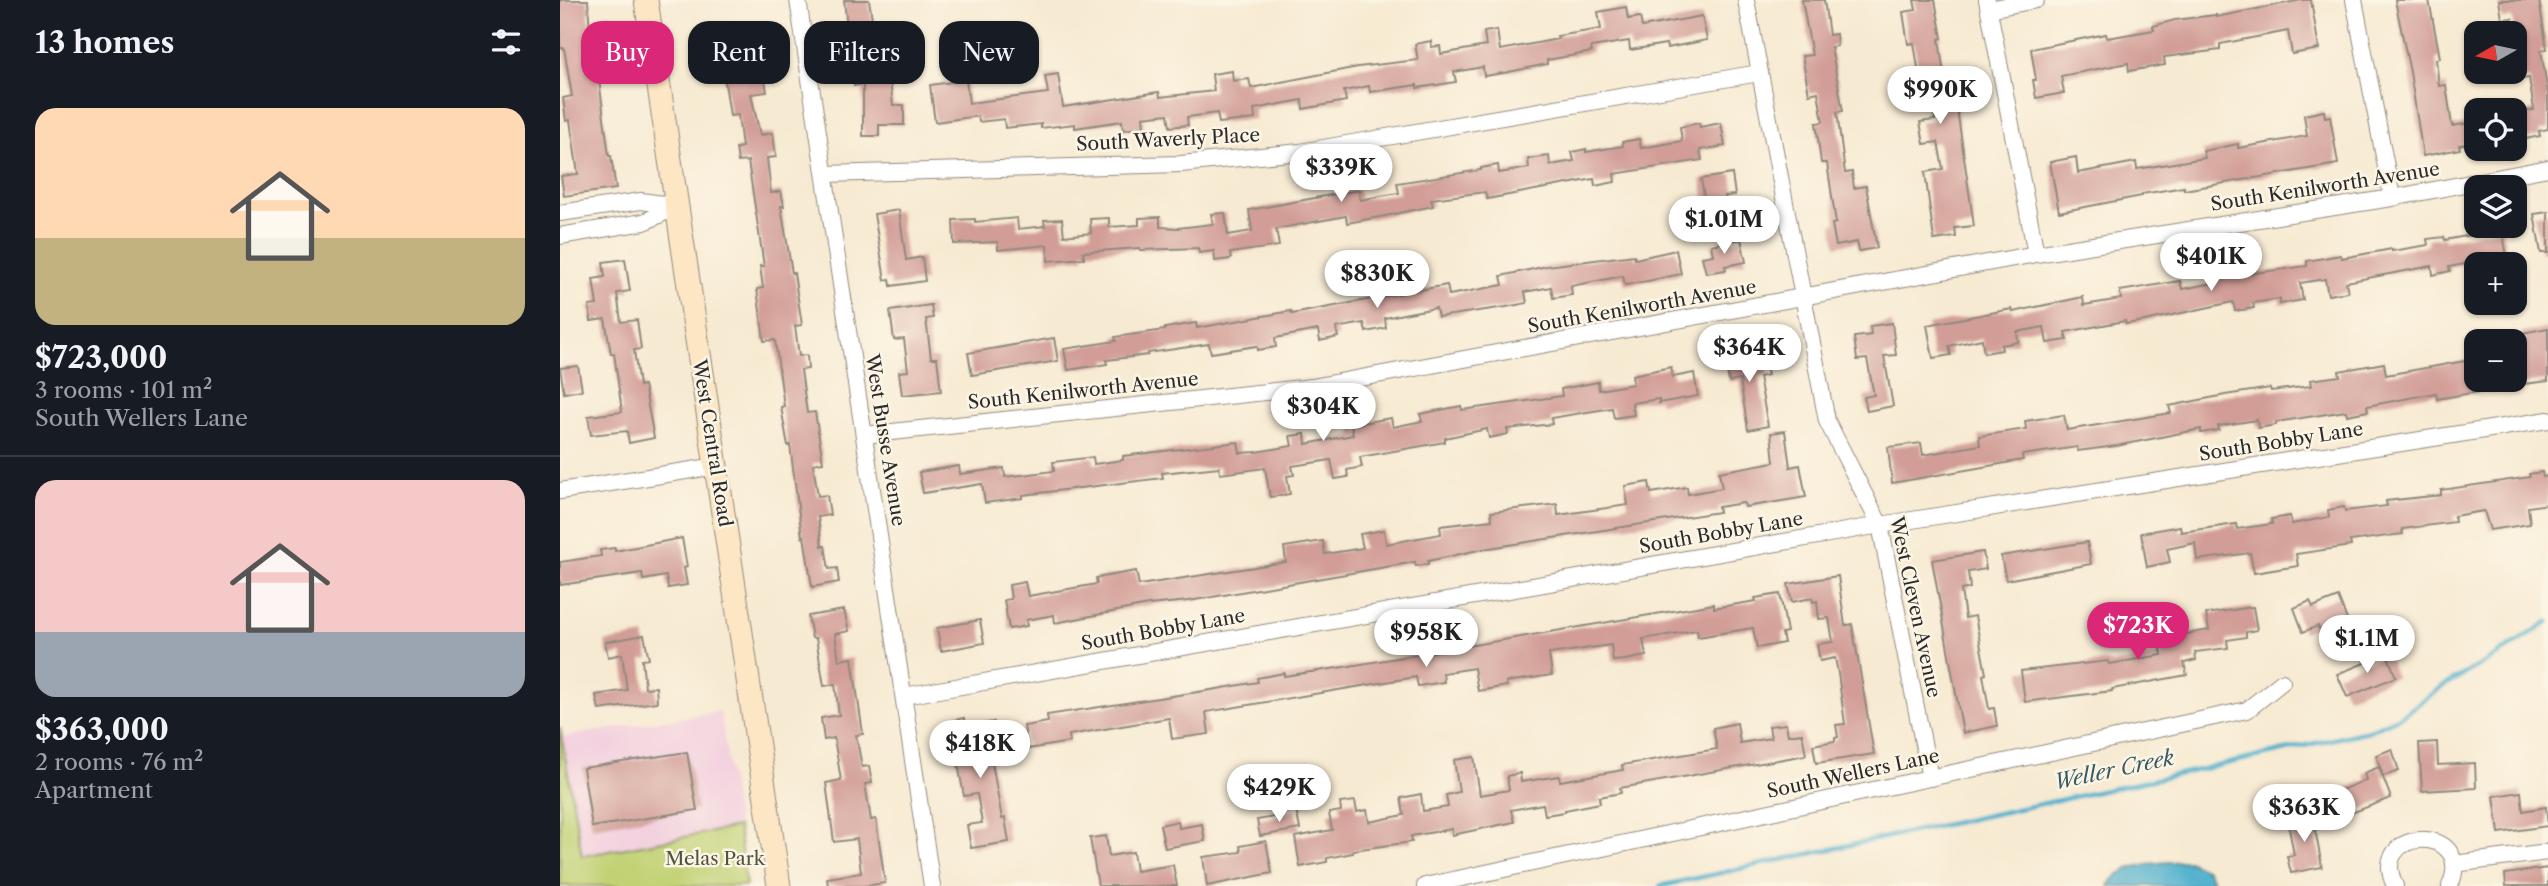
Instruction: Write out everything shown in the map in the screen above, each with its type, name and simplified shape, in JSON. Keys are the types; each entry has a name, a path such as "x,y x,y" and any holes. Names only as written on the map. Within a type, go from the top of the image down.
{"main road":[{"name":"West Central Road","path":"646,0 779,886"}],"street":[{"name":"West Busse Avenue","path":"798,0 932,886"},
{"name":"West Cleven Avenue","path":"1746,0 1827,421 1880,525 1930,778"},
{"path":"2036,0 1988,4 2036,254"},
{"path":"2354,0 2392,198"},
{"name":"South Waverly Place","path":"825,174 1181,164 1300,152 1759,73"},
{"name":"South Kenilworth Avenue","path":"864,435 1312,387 2036,254 2392,198 2548,168"},
{"path":"560,213 641,201 678,206"},
{"path":"560,236 644,222 678,206"},
{"name":"South Bobby Lane","path":"904,696 1880,525 2548,420"},
{"path":"560,491 717,466"},
{"name":"South Wellers Lane","path":"1425,886 2247,710 2282,682"},
{"path":"2395,886 2390,873 2391,862 2395,852 2412,839 2434,840 2450,853 2454,863 2450,886"},
{"path":"2454,863 2548,852"}],"shaded area":[{"path":"720,711 738,827 582,856 562,737"}],"green space":[{"name":"Melas Park","path":"560,727 582,856 738,827 746,886 560,886"}],"water":[{"path":"2188,861 2207,870 2216,886 2109,886 2123,872 2133,868 2155,863"}],"building":[{"path":"560,0 588,0 589,21 581,21 581,84 600,84 616,189 564,196 561,176 578,174 570,120 566,121 563,98 572,96 564,48 560,48"},
{"path":"844,0 869,0 872,21 846,21"},
{"path":"1802,0 1824,0 1829,35 1836,34 1837,46 1831,47 1843,111 1837,112 1845,173 1852,172 1854,188 1866,186 1877,248 1859,251 1857,242 1836,246 1832,224 1836,223 1827,163 1821,163 1816,123 1823,122 1818,92 1809,94 1802,56 1812,55"},
{"path":"1914,0 1935,0 1942,38 1939,39 1947,97 1955,95 1974,226 1955,228 1956,237 1934,240 1925,172 1943,169 1938,142 1924,144 1920,122 1935,120 1931,92 1922,93 1914,43 1908,44 1903,12 1916,10"},
{"path":"2311,0 2319,49 2292,54 2288,31 2220,44 2220,50 2164,57 2165,65 2129,71 2128,63 2061,76 2064,93 2036,98 2031,49 2106,34 2107,38 2154,30 2153,26 2175,20 2216,17"},
{"path":"2395,0 2429,0 2440,58 2436,59 2439,86 2446,85 2452,126 2464,124 2464,144 2459,145 2460,149 2423,156"},
{"path":"2499,0 2539,0 2547,49 2541,50 2548,93 2548,129 2539,131 2540,136 2527,139 2527,111 2534,110 2527,78 2527,21 2502,19"},
{"path":"1626,7 1628,19 1640,17 1642,27 1702,16 1707,40 1667,48 1666,44 1630,50 1629,41 1591,47 1592,52 1547,60 1547,64 1504,73 1484,76 1483,67 1454,72 1456,82 1370,92 1369,86 1344,91 1346,101 1303,109 1302,100 1254,109 1255,119 1219,123 1217,113 1187,117 1188,125 1170,127 1168,114 1143,117 1144,127 1123,130 1122,121 1075,128 1075,124 1041,128 1041,124 1005,128 1004,119 979,122 978,116 935,122 930,85 967,84 969,103 1048,93 1045,76 1058,74 1063,107 1159,92 1160,97 1214,91 1212,74 1232,71 1233,81 1249,79 1251,88 1358,67 1418,60 1415,44 1431,41 1431,47 1440,46 1441,54 1486,46 1484,32 1497,30 1500,50 1558,39 1557,36 1601,29 1598,12"},
{"path":"725,84 766,84 767,92 751,94 760,135 773,133 776,157 767,158 771,193 781,191 784,206 781,206 802,325 795,326 799,356 807,355 808,369 801,370 807,413 815,412 823,462 813,464 818,496 827,495 830,515 818,517 822,546 825,546 829,569 837,568 839,582 812,587 804,536 802,537 790,445 788,446 781,407 784,406 775,340 764,341 757,289 763,288 760,266 764,266 748,161 738,162 736,148 742,147 738,115 730,116"},
{"path":"863,84 890,84 893,105 904,105 904,125 879,125 879,136 863,136"},
{"path":"2324,111 2325,117 2330,116 2338,164 2184,190 2184,187 2142,194 2059,212 2050,162 2076,157 2078,173 2136,162 2137,169 2205,158 2203,151 2307,136 2304,115"},
{"path":"1699,123 1700,127 1721,123 1725,146 1700,150 1702,160 1614,174 1615,182 1595,186 1594,179 1487,199 1485,192 1431,199 1433,206 1385,216 1347,223 1346,216 1276,229 1279,246 1230,253 1231,259 1215,261 1214,251 1199,253 1198,248 1140,248 1083,252 1084,258 1048,261 1047,245 998,250 998,242 954,244 953,220 975,219 975,222 1017,218 1018,229 1045,226 1044,220 1062,219 1064,236 1091,233 1090,219 1109,218 1109,227 1139,225 1139,218 1160,217 1160,227 1178,228 1213,224 1211,214 1225,213 1228,235 1252,231 1249,210 1359,190 1360,200 1399,193 1397,183 1498,165 1499,173 1529,168 1528,159 1549,156 1550,165 1574,161 1572,152 1623,146 1622,142 1639,139 1641,148 1682,141 1680,127"},
{"path":"1732,174 1735,195 1725,196 1729,215 1708,219 1701,179"},
{"path":"899,210 906,260 922,257 925,281 891,286 890,279 885,280 874,214"},
{"path":"2548,212 2548,253 2541,253 2534,214"},
{"path":"2464,236 2504,238 2506,252 2464,252 2464,264 2449,267 2450,271 2433,275 2432,266 2346,282 2348,292 2328,295 2325,279 2300,283 2303,300 2280,304 2280,299 2253,303 2254,308 2235,311 2233,302 2145,321 2126,324 2125,321 2065,332 2067,340 2047,343 2044,327 2017,332 2018,342 2001,345 2002,350 1984,353 1982,339 1949,346 1951,355 1933,358 1927,325 2012,309 2013,312 2083,297 2084,305 2121,299 2120,291 2180,281 2182,289 2214,283 2213,276 2247,269 2248,274 2307,266 2307,261 2428,245 2427,239 2444,237 2445,240"},
{"path":"1741,239 1746,262 1725,266 1726,270 1706,273 1702,257 1713,255 1711,245"},
{"path":"1676,250 1681,274 1625,285 1623,276 1571,286 1572,295 1553,298 1551,287 1525,292 1527,303 1438,317 1436,308 1403,314 1385,318 1386,328 1366,332 1364,323 1336,328 1338,337 1320,341 1318,330 1275,338 1276,347 1258,350 1257,346 1211,353 1209,344 1106,360 1107,364 1068,370 1064,349 1116,341 1115,337 1165,328 1196,323 1197,328 1291,311 1292,314 1447,285 1449,295 1503,285 1501,276 1547,266 1634,255 1635,259"},
{"path":"625,259 630,291 617,293 621,322 637,320 641,349 634,350 639,386 644,385 654,438 629,443 627,431 591,435 588,416 622,412 614,353 611,354 605,319 591,321 589,306 597,305 593,279 605,277 603,262"},
{"path":"931,305 933,318 926,319 931,358 937,358 941,391 902,395 899,372 908,371 904,339 894,340 890,311"},
{"path":"1892,323 1896,355 1884,356 1893,406 1867,411 1864,397 1874,395 1867,359 1857,360 1854,337 1871,335 1870,326"},
{"path":"2548,328 2548,381 2527,384 2527,332"},
{"path":"1054,338 1058,361 972,375 968,353"},
{"path":"1745,347 1746,357 1764,354 1768,375 1759,377 1768,426 1748,430 1740,380 1729,382 1724,351"},
{"path":"2464,361 2464,392 2477,392 2437,399 2436,393 2367,406 2368,411 2347,415 2346,411 2276,422 2276,425 2258,428 2257,420 2218,426 2219,430 2201,433 2201,429 2116,446 2078,451 2077,447 2022,455 2023,460 1892,483 1888,447 1921,443 1923,455 1980,445 1979,436 2026,429 2025,421 2064,415 2067,430 2171,413 2169,406 2225,395 2270,388 2271,391 2311,386 2310,380 2340,376 2339,371 2384,363 2386,375"},
{"path":"578,366 582,390 564,393 560,368"},
{"path":"1671,367 1673,377 1694,373 1698,396 1659,403 1659,399 1632,403 1634,415 1614,418 1612,408 1551,418 1552,424 1507,429 1508,434 1489,438 1487,429 1445,438 1445,442 1360,457 1362,467 1347,470 1348,477 1335,479 1331,460 1292,466 1294,475 1287,476 1290,494 1270,497 1265,468 1220,474 1219,467 1162,473 1163,478 1023,495 1023,498 985,503 982,484 923,493 919,472 959,466 960,474 1004,468 1005,477 1054,471 1053,462 1093,457 1094,464 1123,460 1123,456 1238,442 1240,453 1256,452 1292,446 1290,436 1305,434 1306,444 1353,435 1351,425 1391,418 1393,427 1422,421 1420,414 1461,406 1462,410 1562,396 1561,389 1598,382 1599,390 1633,384 1632,375"},
{"path":"1785,431 1790,467 1800,465 1806,497 1745,507 1744,503 1718,507 1719,512 1483,549 1428,561 1428,564 1416,566 1415,562 1189,601 1148,605 1055,623 1054,615 1026,620 1027,626 1009,629 1004,600 1011,599 1009,585 1025,582 1028,596 1097,584 1096,578 1136,571 1139,585 1286,562 1284,547 1323,541 1325,554 1363,548 1360,534 1384,530 1386,544 1441,534 1440,526 1492,520 1491,512 1557,504 1558,515 1628,505 1625,486 1649,482 1651,493 1687,487 1688,494 1722,488 1719,472 1774,462 1771,433"},
{"path":"2542,472 2543,477 2548,476 2548,504 2528,507 2530,524 2490,530 2484,511 2454,516 2455,522 2402,529 2403,534 2350,541 2351,546 2296,554 2298,566 2254,573 2250,553 2197,560 2195,543 2167,549 2170,562 2147,567 2141,533 2180,526 2181,532 2236,524 2237,529 2272,524 2271,519 2290,516 2292,524 2329,517 2328,510 2344,507 2345,511 2387,506 2386,501 2441,495 2441,490 2530,477 2529,474"},
{"path":"682,538 687,585 668,588 666,576 643,580 642,573 560,585 560,562 601,556 600,550 615,548 615,551"},
{"path":"2087,542 2091,564 2006,580 2001,556"},
{"path":"1983,552 1986,569 1968,572 1970,588 1961,590 1965,618 1975,616 1986,674 1983,675 1989,709 1994,708 1997,726 1963,733 1932,560"},
{"path":"1838,576 1845,626 1852,624 1874,754 1816,763 1813,745 1835,741 1838,737 1836,725 1845,724 1838,673 1835,658 1820,661 1817,644 1833,642 1829,618 1819,619 1817,601 1813,602 1812,598 1792,602 1788,584"},
{"path":"1780,594 1787,632 1782,633 1784,643 1757,648 1753,628 1698,637 1697,630 1643,639 1646,656 1625,660 1613,661 1611,645 1549,654 1552,675 1506,682 1507,686 1478,691 1474,668 1443,673 1444,682 1418,686 1416,677 1206,712 1209,734 1172,739 1169,718 1069,735 1070,742 1028,749 1024,726 1048,722 1047,715 1258,682 1257,678 1284,673 1284,676 1344,667 1714,604 1714,608"},
{"path":"2338,597 2355,640 2328,650 2318,626 2303,632 2294,608 2310,601 2313,607"},
{"path":"2253,607 2257,630 2246,632 2246,637 2227,640 2228,648 2195,652 2196,660 2184,663 2187,675 2112,691 2025,702 2021,671 2108,661 2109,664 2162,655 2160,644 2182,640 2181,635 2209,630 2206,614"},
{"path":"844,610 849,631 835,634 839,660 852,658 863,734 856,735 862,767 869,766 872,783 865,784 871,820 876,819 885,883 864,886 828,886 827,878 861,873 857,839 834,842 826,783 841,780 834,738 824,740 821,718 839,715 835,684 824,686 816,638 812,638 808,616"},
{"path":"980,620 984,643 941,651 937,628"},
{"path":"644,635 649,659 642,660 645,688 656,687 657,702 599,710 596,695 627,690 622,654 608,657 605,642"},
{"path":"2387,654 2396,677 2347,697 2337,674"},
{"path":"964,718 965,727 994,722 998,744 989,746 1002,819 1005,818 1009,842 971,848 967,825 982,823 977,794 964,796 950,721"},
{"path":"1737,723 1740,743 1771,738 1769,726 1786,724 1788,735 1802,733 1806,755 1620,788 1621,793 1599,797 1600,803 1565,812 1545,815 1543,804 1511,810 1514,822 1452,835 1452,829 1411,836 1412,842 1353,850 1353,853 1327,858 1327,862 1300,867 1295,837 1332,830 1329,813 1341,811 1340,803 1355,801 1357,812 1367,810 1369,822 1404,815 1401,798 1421,794 1423,811 1448,807 1446,795 1459,792 1454,760 1474,757 1480,795 1509,790 1507,776 1520,773 1521,782 1559,776 1560,781 1623,770 1622,765 1717,749 1713,728"},
{"path":"2437,742 2438,765 2475,763 2476,788 2422,791 2419,743"},
{"path":"2392,749 2399,771 2383,776 2376,755"},
{"path":"687,752 697,810 592,827 583,768"},
{"path":"2379,767 2391,798 2341,817 2331,794 2366,780 2364,773"},
{"path":"2521,792 2523,811 2546,807 2548,826 2499,833 2494,796"},
{"path":"1296,810 1300,829 1260,836 1257,820"},
{"path":"2312,812 2322,867 2291,873 2287,856 2294,855 2287,817"},
{"path":"1178,821 1179,828 1202,824 1205,841 1165,848 1160,825"},
{"path":"1106,836 1109,856 1133,852 1136,871 1173,865 1177,886 1098,886 1090,838"},
{"path":"1266,841 1272,873 1207,886 1203,857 1241,852 1240,846"},
{"path":"2548,868 2548,886 2506,886 2505,874"}],"waterway":[{"name":"Weller Creek","path":"1660,886 2368,731 2400,717 2443,686 2548,622"}]}
